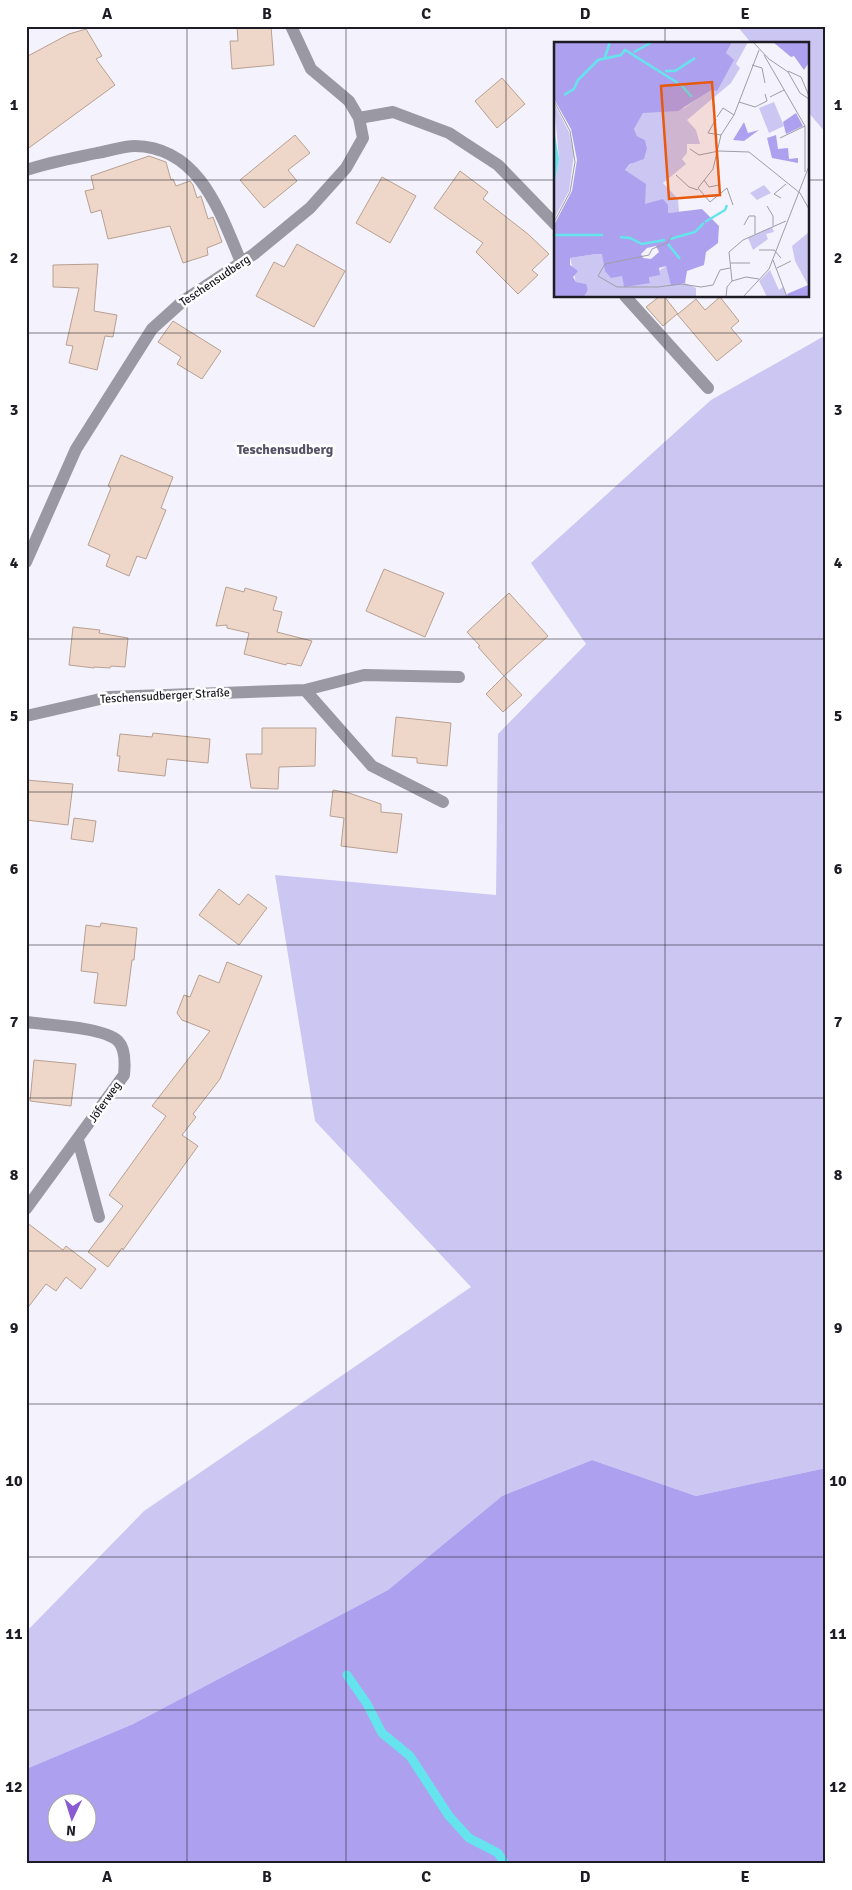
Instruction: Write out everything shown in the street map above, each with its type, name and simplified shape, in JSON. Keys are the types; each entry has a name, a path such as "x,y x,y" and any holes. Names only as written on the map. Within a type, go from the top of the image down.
{"street":[{"path":"292,26 311,69 349,101 359,118 393,112 449,133 498,165 554,223"},
{"name":"Teschensudberg","path":"26,562 76,449 152,329 183,301 241,262 310,208 346,168 362,138 359,118"},
{"path":"26,170 45,164 134,146 167,151 189,167 207,189 226,225 241,262"},
{"path":"627,298 708,388"},
{"name":"Teschensudberger Straße","path":"26,716 109,697 305,690 364,675 459,677"},
{"path":"305,690 372,766 443,802"},
{"name":"Jöferweg","path":"26,1022 101,1032 118,1042 124,1053 124,1075 26,1209"},
{"path":"78,1140 99,1217"}],"shaded area":[{"path":"737,26 826,26 826,133 810,114 810,42 750,42"},
{"path":"826,335 826,1468 696,1496 592,1460 502,1496 388,1590 133,1724 26,1769 26,1632 144,1511 471,1287 315,1121 275,875 496,895 498,734 586,644 531,563 711,400"},
{"path":"592,1460 696,1496 826,1468 826,1864 26,1864 26,1769 133,1724 388,1590 502,1496"}],"building":[{"path":"237,26 271,26 274,65 232,69 230,41 238,41"},
{"path":"86,29 102,56 96,59 115,85 26,150 26,57 69,34"},
{"path":"502,78 525,104 497,128 475,101"},
{"path":"295,135 310,153 288,170 297,181 264,208 240,180"},
{"path":"149,156 166,162 171,180 173,179 176,186 190,181 197,198 201,196 208,219 213,217 222,242 207,248 208,255 183,263 170,226 108,239 101,210 91,213 85,191 94,189 91,176"},
{"path":"460,171 488,192 483,199 528,234 549,254 532,270 538,275 518,294 476,252 483,243 434,208"},
{"path":"382,177 416,196 390,243 356,223"},
{"path":"297,244 345,271 314,327 256,296 274,262 284,267"},
{"path":"98,264 94,311 117,315 113,337 105,336 97,370 69,363 73,346 66,345 79,288 53,287 53,265"},
{"path":"657,298 666,298 678,314 696,299 705,310 721,298 739,321 731,328 742,341 717,361 677,314 663,326 646,307"},
{"path":"173,321 221,351 202,379 177,364 181,357 158,342"},
{"path":"121,455 173,477 161,508 166,510 146,559 137,556 129,576 106,566 110,555 88,545 111,488 108,486"},
{"path":"384,569 444,593 425,637 366,611"},
{"path":"226,587 244,592 245,588 277,597 273,610 282,612 277,632 312,641 301,666 287,663 286,665 244,654 249,633 227,628 227,625 216,626"},
{"path":"509,593 548,636 504,676 467,632"},
{"path":"73,627 100,630 99,633 128,638 125,667 94,668 69,665"},
{"path":"504,676 522,695 503,712 486,694"},
{"path":"396,717 451,723 447,766 417,763 417,758 392,756"},
{"path":"262,728 316,728 315,766 279,767 278,789 251,788 246,754 262,754"},
{"path":"153,733 210,739 208,763 167,759 165,776 118,771 120,756 117,756 120,734 152,737"},
{"path":"26,780 73,784 68,825 26,820"},
{"path":"333,790 349,793 381,804 381,812 402,814 397,853 341,846 344,818 330,816"},
{"path":"74,818 96,821 93,842 71,839"},
{"path":"219,889 239,905 248,894 267,908 239,945 199,915"},
{"path":"101,923 137,928 126,1006 94,1003 98,973 81,971 86,925 100,927"},
{"path":"227,962 262,976 220,1079 193,1114 196,1117 182,1135 198,1146 123,1250 122,1248 108,1267 88,1252 123,1206 109,1195 166,1116 152,1106 210,1031 182,1020 177,1013 184,995 190,997 199,975 219,983"},
{"path":"34,1060 76,1064 71,1106 30,1101"},
{"path":"26,1222 63,1250 66,1246 96,1269 81,1289 66,1277 56,1291 46,1284 26,1310"}],"waterway":[{"path":"347,1675 367,1704 382,1733 410,1756 449,1816 469,1838 498,1853 505,1864"}],"district":[{"name":"Teschensudberg","path":"285,449"}]}
